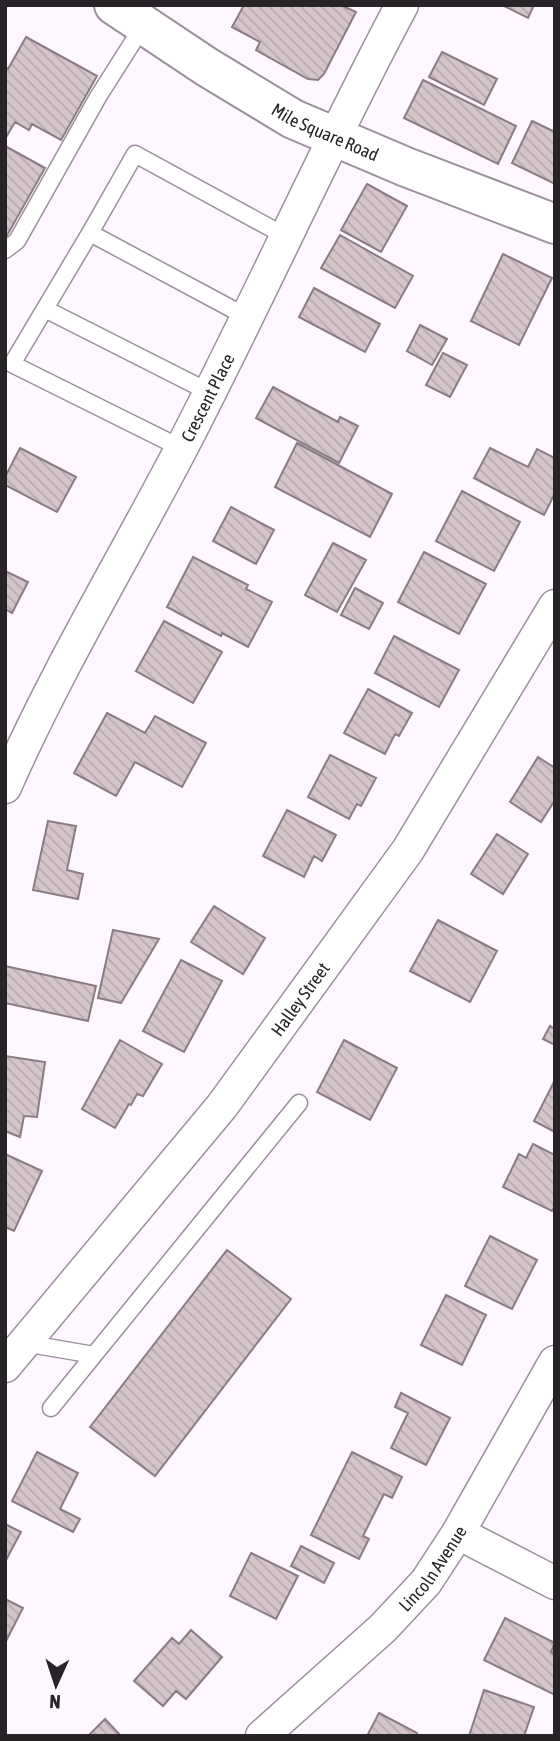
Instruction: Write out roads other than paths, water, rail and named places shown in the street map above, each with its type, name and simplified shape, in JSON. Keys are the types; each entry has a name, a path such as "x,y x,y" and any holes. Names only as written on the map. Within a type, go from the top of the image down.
{"street":[{"name":"Crescent Place","path":"5,787 28,736 181,448 358,88 402,5"},
{"name":"Mile Square Road","path":"128,15 293,119 334,138 555,224"},
{"name":"Halley Street","path":"15,1355 222,1106 392,873 555,606"},
{"name":"Lincoln Avenue","path":"262,1736 383,1628 426,1582 458,1532 555,1362"},
{"path":"458,1532 555,1583"}],"lane":[{"path":"5,250 17,241 98,97 128,15"},
{"path":"181,448 12,364 135,154 287,237"},
{"path":"90,233 247,317"},
{"path":"45,309 209,392"},
{"path":"51,1408 299,1103"},
{"path":"15,1355 94,1354"}]}
